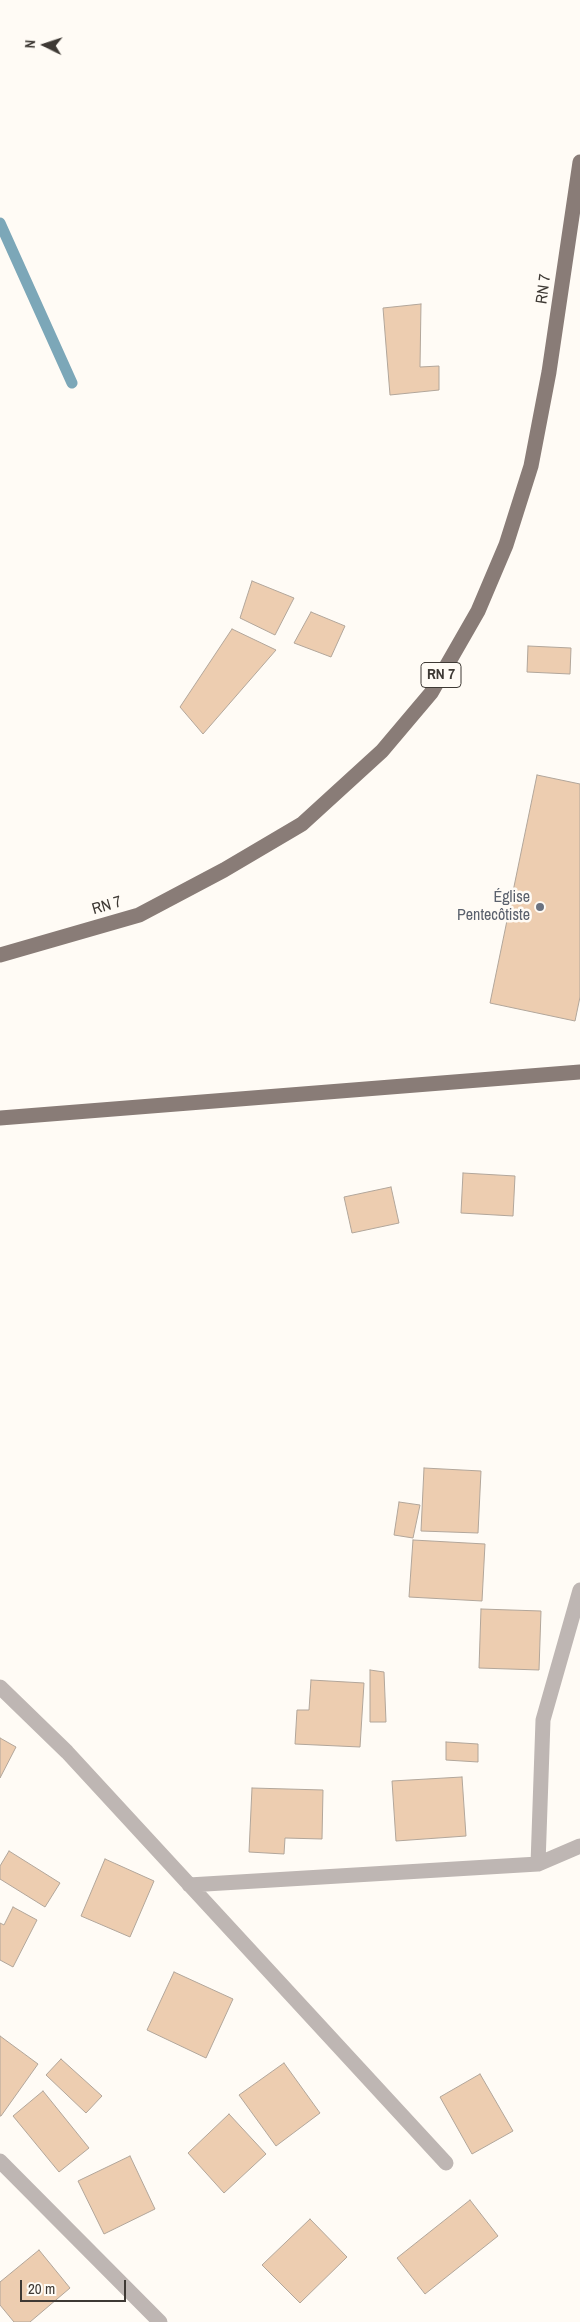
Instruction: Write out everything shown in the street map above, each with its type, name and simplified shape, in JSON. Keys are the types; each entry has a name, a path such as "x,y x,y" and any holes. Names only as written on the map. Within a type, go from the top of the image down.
{"main road":[{"name":"RN 7","path":"0,954 139,915 224,870 302,824 382,751 431,693 478,612 506,545 531,466 549,372 580,162"},
{"path":"0,1118 580,1072"}],"street":[{"path":"538,1864 543,1720 580,1590"},
{"path":"0,1687 67,1752 446,2163"},
{"path":"189,1885 538,1864 580,1846"},
{"path":"0,2161 160,2322"}],"building":[{"path":"421,304 420,367 439,366 439,390 390,395 383,308"},
{"path":"252,581 294,598 275,635 240,618"},
{"path":"311,612 345,626 331,657 294,643"},
{"path":"232,629 276,650 203,734 180,707"},
{"path":"528,646 571,648 570,674 527,672"},
{"name":"Église Pentecôtiste","path":"537,775 580,784 580,997 575,1021 490,1003"},
{"path":"463,1173 515,1176 513,1216 461,1213"},
{"path":"391,1187 399,1223 352,1233 344,1197"},
{"path":"424,1468 481,1471 478,1533 421,1531"},
{"path":"399,1502 420,1505 413,1538 394,1535"},
{"path":"413,1540 485,1544 482,1601 409,1597"},
{"path":"481,1609 541,1611 539,1670 479,1668"},
{"path":"370,1670 384,1672 386,1722 370,1722"},
{"path":"311,1680 364,1683 360,1747 295,1744 297,1710 309,1710"},
{"path":"0,1738 16,1747 0,1778"},
{"path":"446,1742 478,1744 478,1762 446,1760"},
{"path":"462,1777 466,1836 396,1841 392,1781"},
{"path":"252,1788 323,1790 322,1839 285,1838 284,1854 249,1852"},
{"path":"9,1851 60,1883 45,1907 0,1879 0,1866"},
{"path":"105,1859 154,1881 130,1937 81,1916"},
{"path":"13,1907 37,1920 13,1967 0,1960 0,1923 4,1925"},
{"path":"174,1972 233,1999 206,2058 147,2030"},
{"path":"0,2036 38,2064 1,2116 0,2116"},
{"path":"61,2059 102,2096 86,2113 46,2075"},
{"path":"284,2063 320,2113 276,2146 239,2095"},
{"path":"480,2074 513,2131 472,2154 440,2097"},
{"path":"43,2091 89,2148 59,2172 13,2116"},
{"path":"229,2114 266,2154 224,2193 188,2153"},
{"path":"130,2156 155,2209 104,2234 78,2181"},
{"path":"470,2200 498,2236 425,2294 397,2258"},
{"path":"310,2219 347,2257 300,2303 262,2265"},
{"path":"39,2250 70,2288 30,2322 14,2322 0,2305 0,2282"}],"waterway":[{"path":"0,223 72,383"}],"place":[{"name":"Église Pentecôtiste","path":"540,907"}]}
